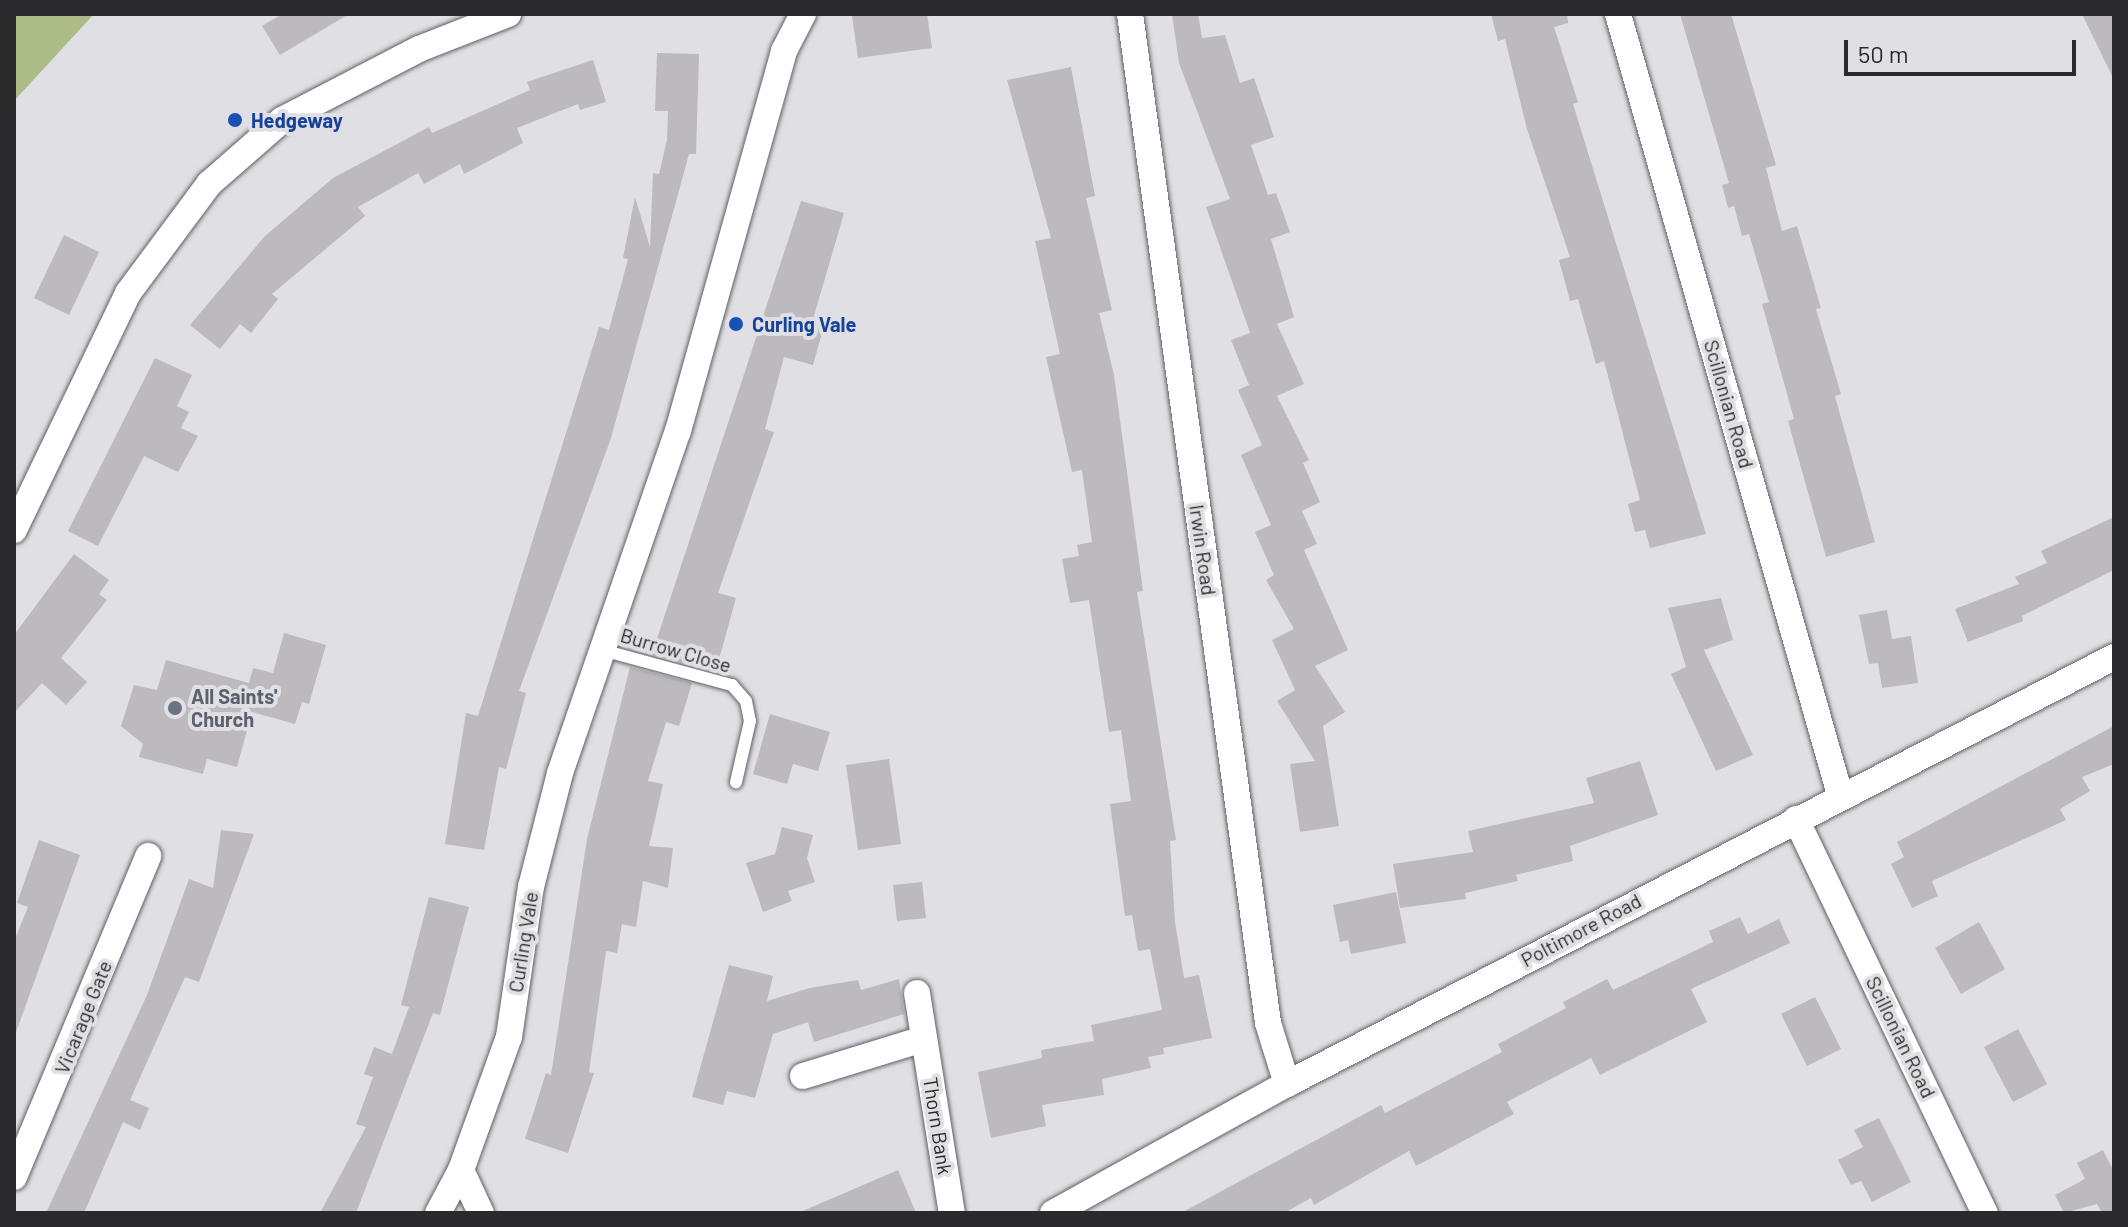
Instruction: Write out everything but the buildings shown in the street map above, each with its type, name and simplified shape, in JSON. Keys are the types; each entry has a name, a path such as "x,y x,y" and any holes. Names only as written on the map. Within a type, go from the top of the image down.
{"street":[{"path":"14,530 128,293 209,184 308,105 419,49 508,14"},
{"name":"Irwin Road","path":"1130,14 1268,1023 1287,1084"},
{"name":"Scillonian Road","path":"1618,14 1840,795"},
{"name":"Curling Vale","path":"438,1213 461,1170 509,1037 531,887 560,773 678,431 797,18"},
{"name":"Poltimore Road","path":"1053,1213 1287,1084 1840,795 2114,657"},
{"name":"Scillonian Road","path":"1796,819 1985,1213"},
{"name":"Vicarage Gate","path":"14,1177 148,856"},
{"name":"Thorn Bank","path":"917,993 952,1213"},
{"path":"803,1076 923,1039"},
{"path":"461,1170 481,1213"}],"lane":[{"name":"Burrow Close","path":"602,650 732,685 746,701 750,721 736,782"}],"green space":[{"path":"14,14 94,14 14,101"}],"place":[{"name":"Hedgeway","path":"235,120"},
{"name":"Curling Vale","path":"736,324"},
{"name":"All Saints' Church","path":"175,708"}]}
